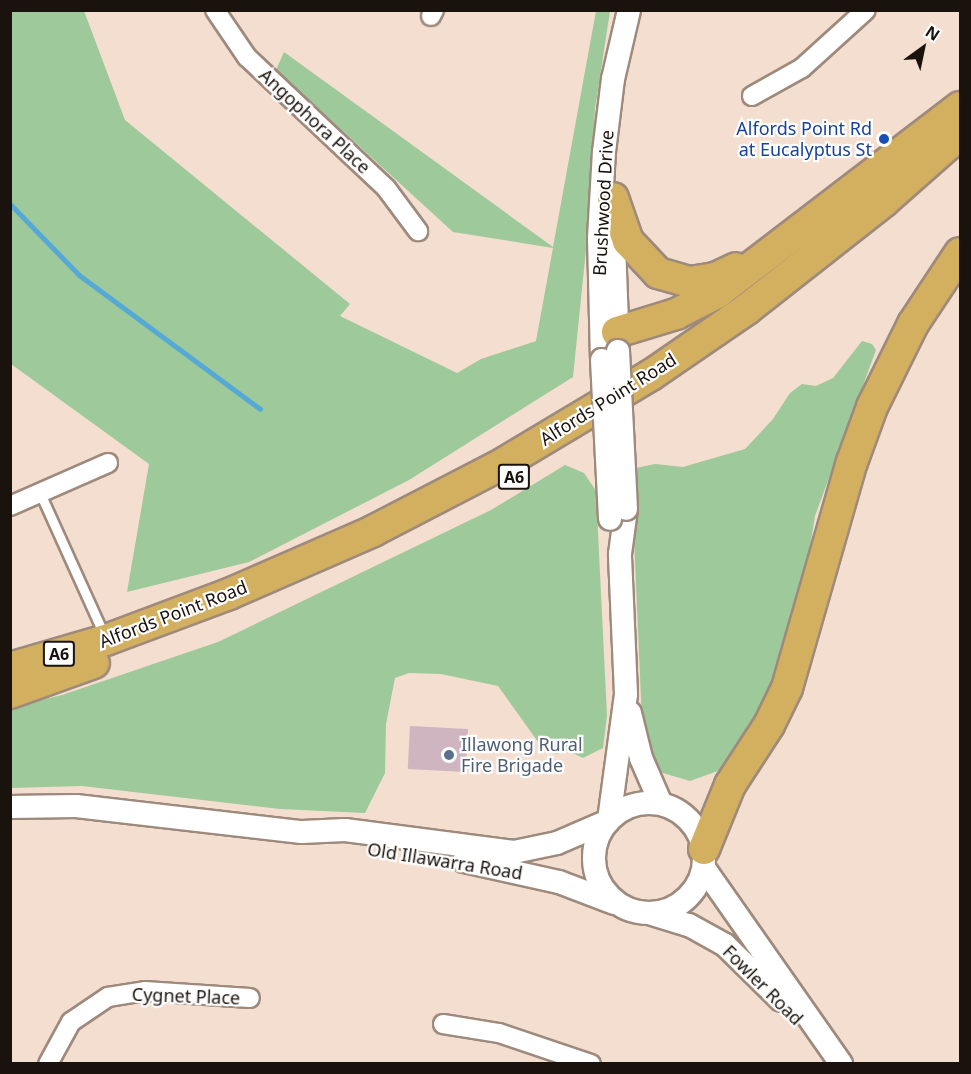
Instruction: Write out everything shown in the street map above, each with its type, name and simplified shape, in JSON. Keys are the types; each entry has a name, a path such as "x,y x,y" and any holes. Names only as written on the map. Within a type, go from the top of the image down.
{"highway":[{"path":"610,348 703,302 766,251 960,107"},
{"name":"Alfords Point Road","path":"10,668 106,640 318,556 513,457 651,375 747,309 884,201 960,134"},
{"name":"Alfords Point Road","path":"10,693 298,584 430,522 534,466 654,393 755,325 866,241 960,160"},
{"path":"614,198 634,251 650,268 669,278 690,282 715,278 766,251"},
{"path":"704,858 730,785 769,725 787,688 852,462 872,406 913,324 960,253"}],"street":[{"name":"Angophora Place","path":"215,10 247,57 386,188 418,231"},
{"name":"Brushwood Drive","path":"610,348 621,57 629,10"},
{"path":"752,96 802,68 866,10"},
{"name":"Brushwood Drive","path":"609,820 626,694 602,178 613,79 621,57"},
{"path":"10,506 108,463"},
{"name":"Brushwood Drive","path":"626,694 641,758 661,804"},
{"path":"642,803 661,804 689,820 704,858 698,885 686,900 670,910 651,914 621,906 602,886 594,860 597,840 609,820 624,808 642,803"},
{"name":"Old Illawarra Road","path":"10,807 76,806 302,832 345,830 514,852 544,848 609,820"},
{"name":"Old Illawarra Road","path":"302,832 349,846 504,868 560,882 621,906"},
{"name":"Fowler Road","path":"704,858 838,1059"},
{"name":"Fowler Road","path":"651,914 689,926 725,945 838,1059"},
{"name":"Cygnet Place","path":"48,1064 71,1022 108,997 145,992 250,998"},
{"path":"444,1024 499,1033 591,1064"}],"lane":[{"path":"40,493 106,640"}],"green space":[{"path":"11,10 84,11 125,120 350,304 340,316 457,373 481,359 536,341 553,248 453,232 276,70 284,52 553,247 596,11 610,11 595,109 588,230 573,377 409,480 249,562 127,592 149,464 11,364"},
{"path":"862,341 872,344 876,350 815,516 805,579 774,695 726,768 690,781 663,773 652,766 642,722 631,469 655,464 683,467 745,449 773,419 790,393 802,384 816,386 833,378"},
{"path":"565,465 584,473 596,491 607,716 603,748 583,758 564,749 558,754 552,753 541,746 498,686 441,674 409,673 395,678 386,724 385,773 365,813 280,809 82,786 11,788 11,707 62,695 218,642 491,510"}],"building":[{"path":"410,726 468,729 466,772 408,769"}],"waterway":[{"path":"10,204 79,275 260,409"}],"place":[{"name":"Alfords Point Rd at Eucalyptus St","path":"884,139"},
{"name":"Illawong Rural Fire Brigade","path":"449,755"}]}
